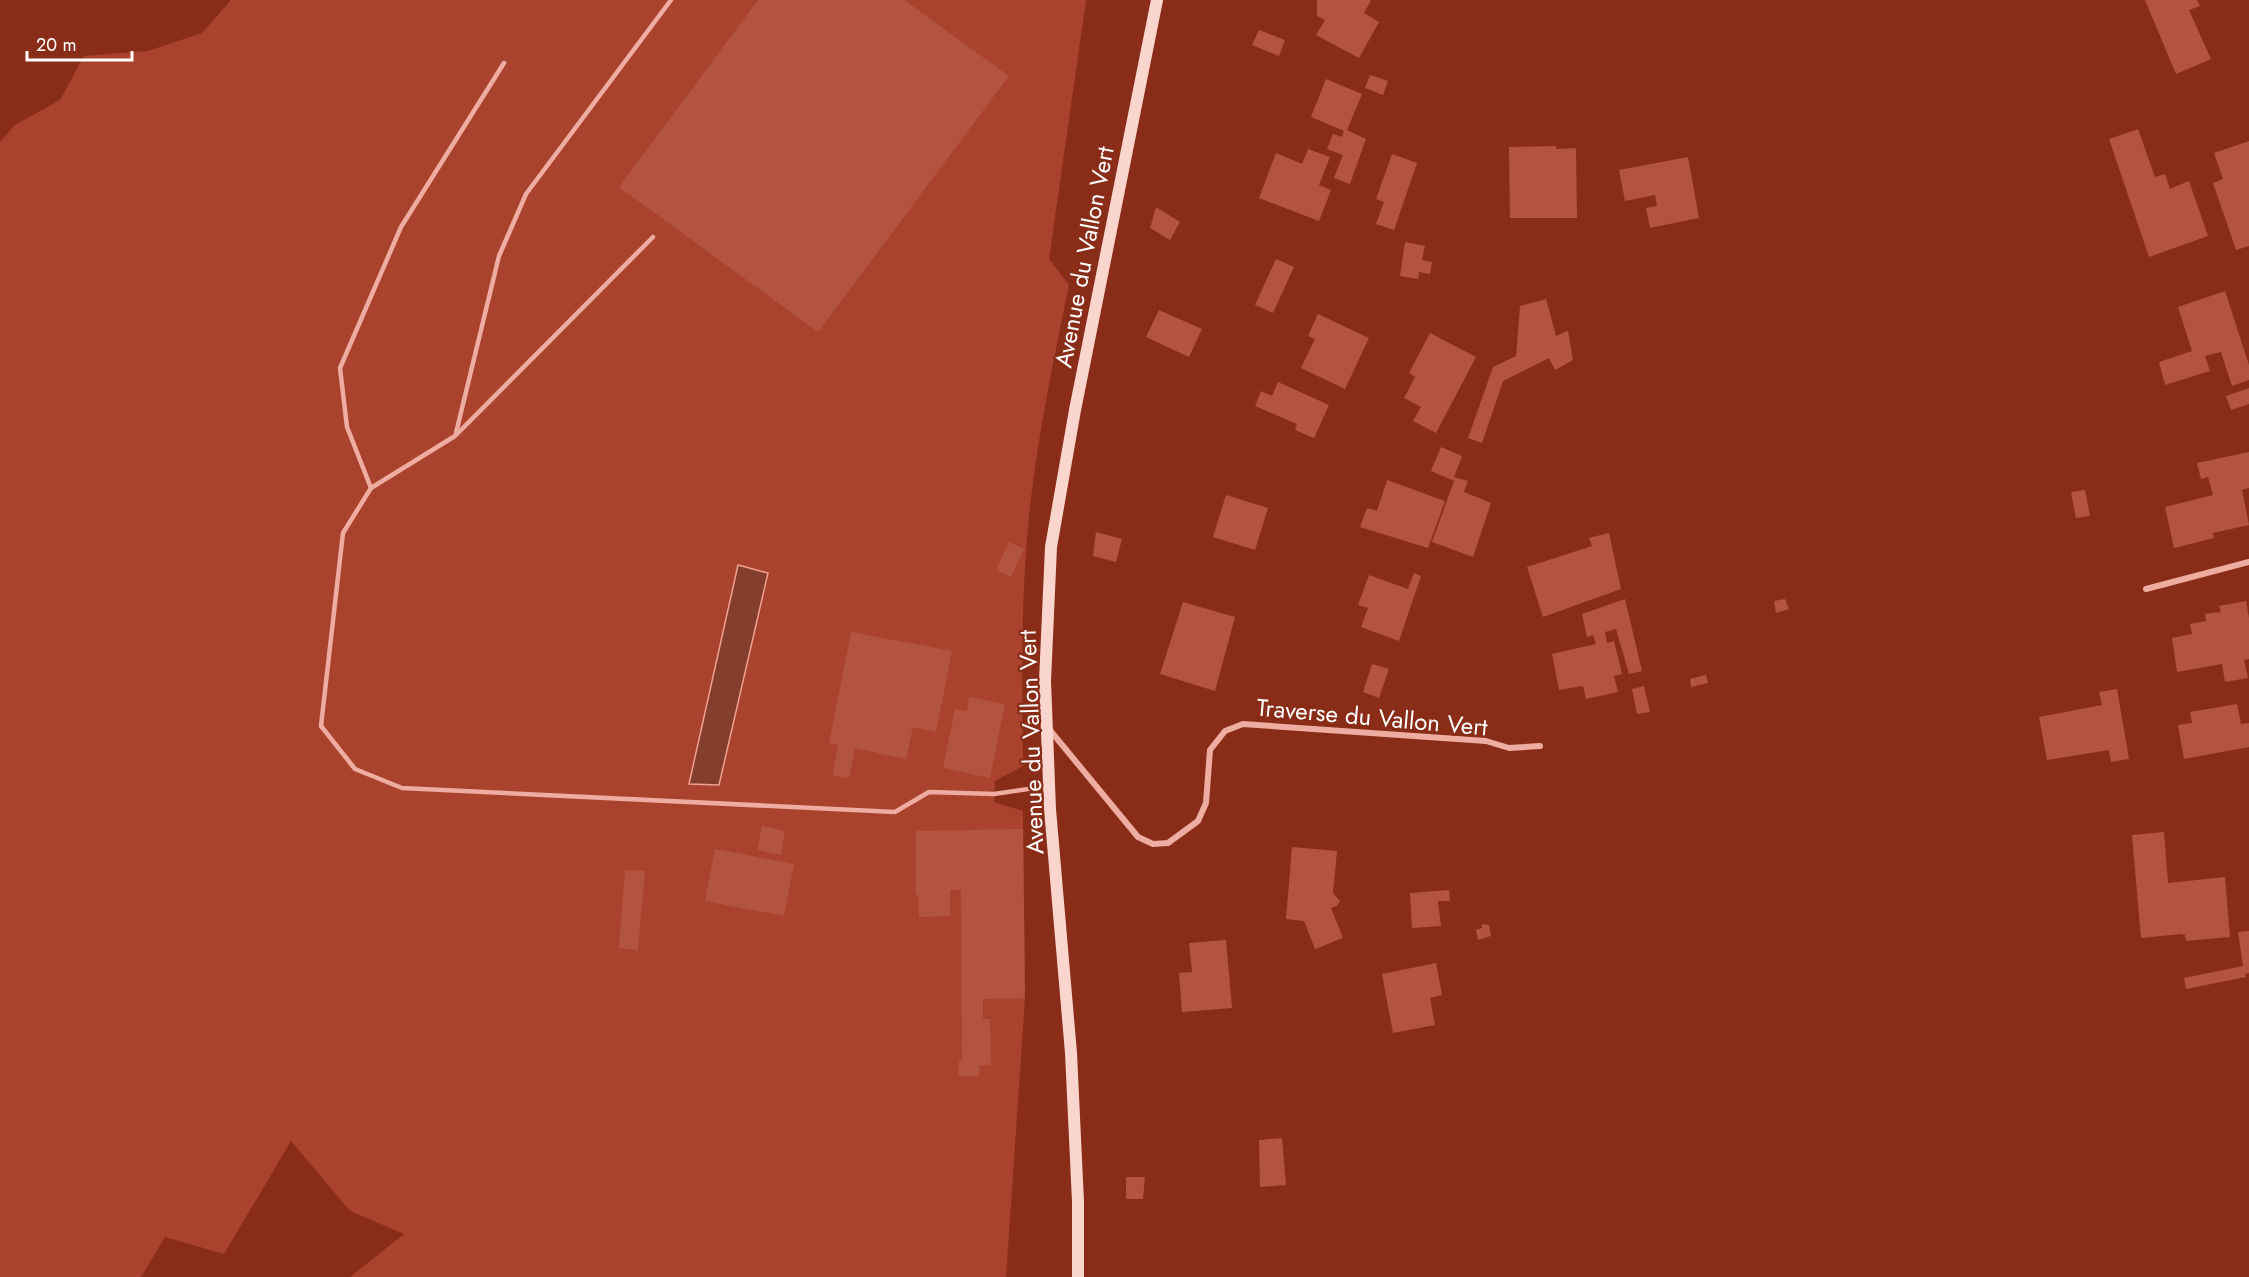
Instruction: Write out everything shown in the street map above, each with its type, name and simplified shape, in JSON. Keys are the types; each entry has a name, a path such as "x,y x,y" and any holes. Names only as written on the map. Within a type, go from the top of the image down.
{"main road":[{"name":"Avenue du Vallon Vert","path":"1078,1277 1078,1202 1071,1053 1046,726 1045,681 1052,548 1074,410 1157,0"}],"street":[{"path":"2146,590 2249,562"},
{"name":"Traverse du Vallon Vert","path":"1046,726 1138,837 1153,844 1168,843 1198,821 1206,802 1210,750 1225,731 1243,724 1485,741 1509,748 1540,746"}],"lane":[{"path":"455,436 499,256 526,194 671,0"},
{"path":"371,488 347,427 340,368 401,227 504,63"},
{"path":"653,237 455,436 371,488 343,533 321,726 355,769 402,788 895,812 929,792 994,794 1049,786"}],"shaded area":[{"path":"231,0 1086,0 1049,259 1069,285 1043,418 1029,518 1024,578 1023,766 995,781 994,802 1023,811 1025,998 1006,1277 350,1277 404,1234 350,1211 291,1141 224,1254 165,1237 141,1277 0,1277 0,142 15,125 60,100 84,56 148,51 202,33"},
{"path":"738,565 768,573 719,785 689,784"}],"building":[{"path":"758,0 904,0 1009,76 818,332 619,187"},
{"path":"1317,0 1371,0 1364,13 1379,22 1359,58 1316,35 1325,20 1317,16"},
{"path":"2145,0 2197,0 2200,6 2189,10 2211,59 2176,74"},
{"path":"1259,30 1285,40 1279,56 1252,45"},
{"path":"1370,75 1388,81 1383,95 1365,88"},
{"path":"1326,79 1362,94 1347,130 1366,139 1350,184 1334,178 1343,155 1327,149 1333,134 1342,137 1344,131 1311,117"},
{"path":"2138,129 2155,177 2165,174 2170,189 2189,181 2208,236 2149,257 2109,139"},
{"path":"2249,141 2249,246 2236,250 2213,183 2223,179 2214,153"},
{"path":"1556,146 1556,149 1576,148 1577,218 1510,218 1509,147"},
{"path":"1308,149 1330,157 1319,185 1331,190 1319,221 1259,198 1276,153 1302,164"},
{"path":"1392,154 1417,163 1394,230 1376,224 1384,202 1376,199"},
{"path":"1688,157 1699,218 1650,228 1646,208 1657,206 1655,195 1625,201 1619,170"},
{"path":"1156,207 1180,222 1170,240 1150,228"},
{"path":"1405,242 1425,246 1422,260 1432,262 1430,274 1419,272 1418,279 1400,276"},
{"path":"1276,259 1294,267 1273,313 1255,305"},
{"path":"2225,291 2249,365 2249,380 2232,386 2221,352 2205,356 2210,371 2165,385 2159,362 2192,351 2178,307"},
{"path":"1546,299 1556,336 1568,331 1573,360 1555,370 1549,358 1503,381 1482,443 1468,438 1493,367 1516,356 1520,306"},
{"path":"1159,310 1202,329 1189,357 1146,337"},
{"path":"1318,314 1369,338 1345,389 1301,368 1315,339 1308,336"},
{"path":"1430,333 1476,357 1436,433 1413,421 1421,407 1404,398 1415,377 1409,373"},
{"path":"1278,382 1329,405 1314,438 1295,430 1297,424 1255,406 1261,391 1272,396"},
{"path":"2249,388 2249,404 2231,410 2226,396"},
{"path":"1441,447 1462,456 1454,477 1468,481 1464,492 1491,503 1473,557 1432,542 1454,481 1431,471"},
{"path":"2249,452 2249,488 2242,490 2249,525 2213,533 2214,538 2174,548 2165,507 2213,495 2208,477 2201,479 2197,463"},
{"path":"1387,480 1445,501 1428,548 1360,527 1367,508 1377,511"},
{"path":"2085,490 2090,516 2076,518 2071,492"},
{"path":"1226,495 1268,508 1255,550 1213,537"},
{"path":"1096,532 1122,539 1116,562 1093,556"},
{"path":"1609,533 1621,589 1543,617 1527,567 1592,546 1589,538"},
{"path":"1009,542 1024,549 1011,577 996,570"},
{"path":"1414,573 1421,576 1399,641 1361,627 1368,608 1358,605 1369,575 1408,589"},
{"path":"1625,599 1642,671 1629,674 1616,629 1605,632 1607,643 1614,641 1622,674 1614,676 1618,692 1586,699 1583,686 1559,690 1552,654 1596,644 1593,635 1587,637 1582,614"},
{"path":"1785,599 1789,609 1776,613 1774,601"},
{"path":"2246,601 2249,618 2249,659 2244,660 2248,678 2225,682 2222,664 2177,672 2172,638 2192,634 2190,624 2206,621 2205,614 2221,612 2219,606"},
{"path":"1183,602 1235,617 1215,691 1160,674"},
{"path":"851,632 952,651 936,732 913,727 906,759 855,748 849,778 833,776 838,745 829,743"},
{"path":"1372,664 1389,669 1379,698 1363,692"},
{"path":"1706,675 1708,683 1691,687 1690,679"},
{"path":"1644,686 1650,712 1637,714 1632,689"},
{"path":"2117,689 2129,759 2111,762 2109,750 2047,760 2039,717 2102,705 2099,692"},
{"path":"969,697 1005,704 990,778 943,768 955,709 967,711"},
{"path":"2237,704 2241,724 2249,723 2249,747 2184,759 2178,725 2192,723 2190,712"},
{"path":"762,826 785,831 781,855 757,850"},
{"path":"1023,829 1025,998 983,999 983,1019 990,1019 991,1065 979,1066 979,1076 958,1076 959,1061 962,1061 961,890 950,890 950,916 919,917 918,894 916,895 916,831"},
{"path":"2164,832 2168,883 2225,877 2230,937 2186,941 2185,935 2181,934 2141,938 2132,835"},
{"path":"1292,847 1337,851 1333,893 1340,901 1337,906 1331,908 1343,938 1315,949 1304,921 1286,919"},
{"path":"715,849 794,864 784,916 705,901"},
{"path":"625,870 645,871 638,950 619,948"},
{"path":"1449,890 1450,901 1438,901 1441,926 1412,928 1410,893"},
{"path":"1482,924 1489,925 1491,936 1478,940 1476,930 1482,928"},
{"path":"2249,931 2249,973 2245,974 2246,977 2186,989 2184,978 2243,966 2238,932"},
{"path":"1226,940 1232,1008 1182,1012 1179,973 1192,972 1189,943"},
{"path":"1436,963 1442,995 1430,998 1435,1025 1393,1033 1382,974"},
{"path":"1282,1138 1286,1185 1260,1187 1259,1140"},
{"path":"1126,1177 1145,1177 1143,1199 1126,1199"}]}
